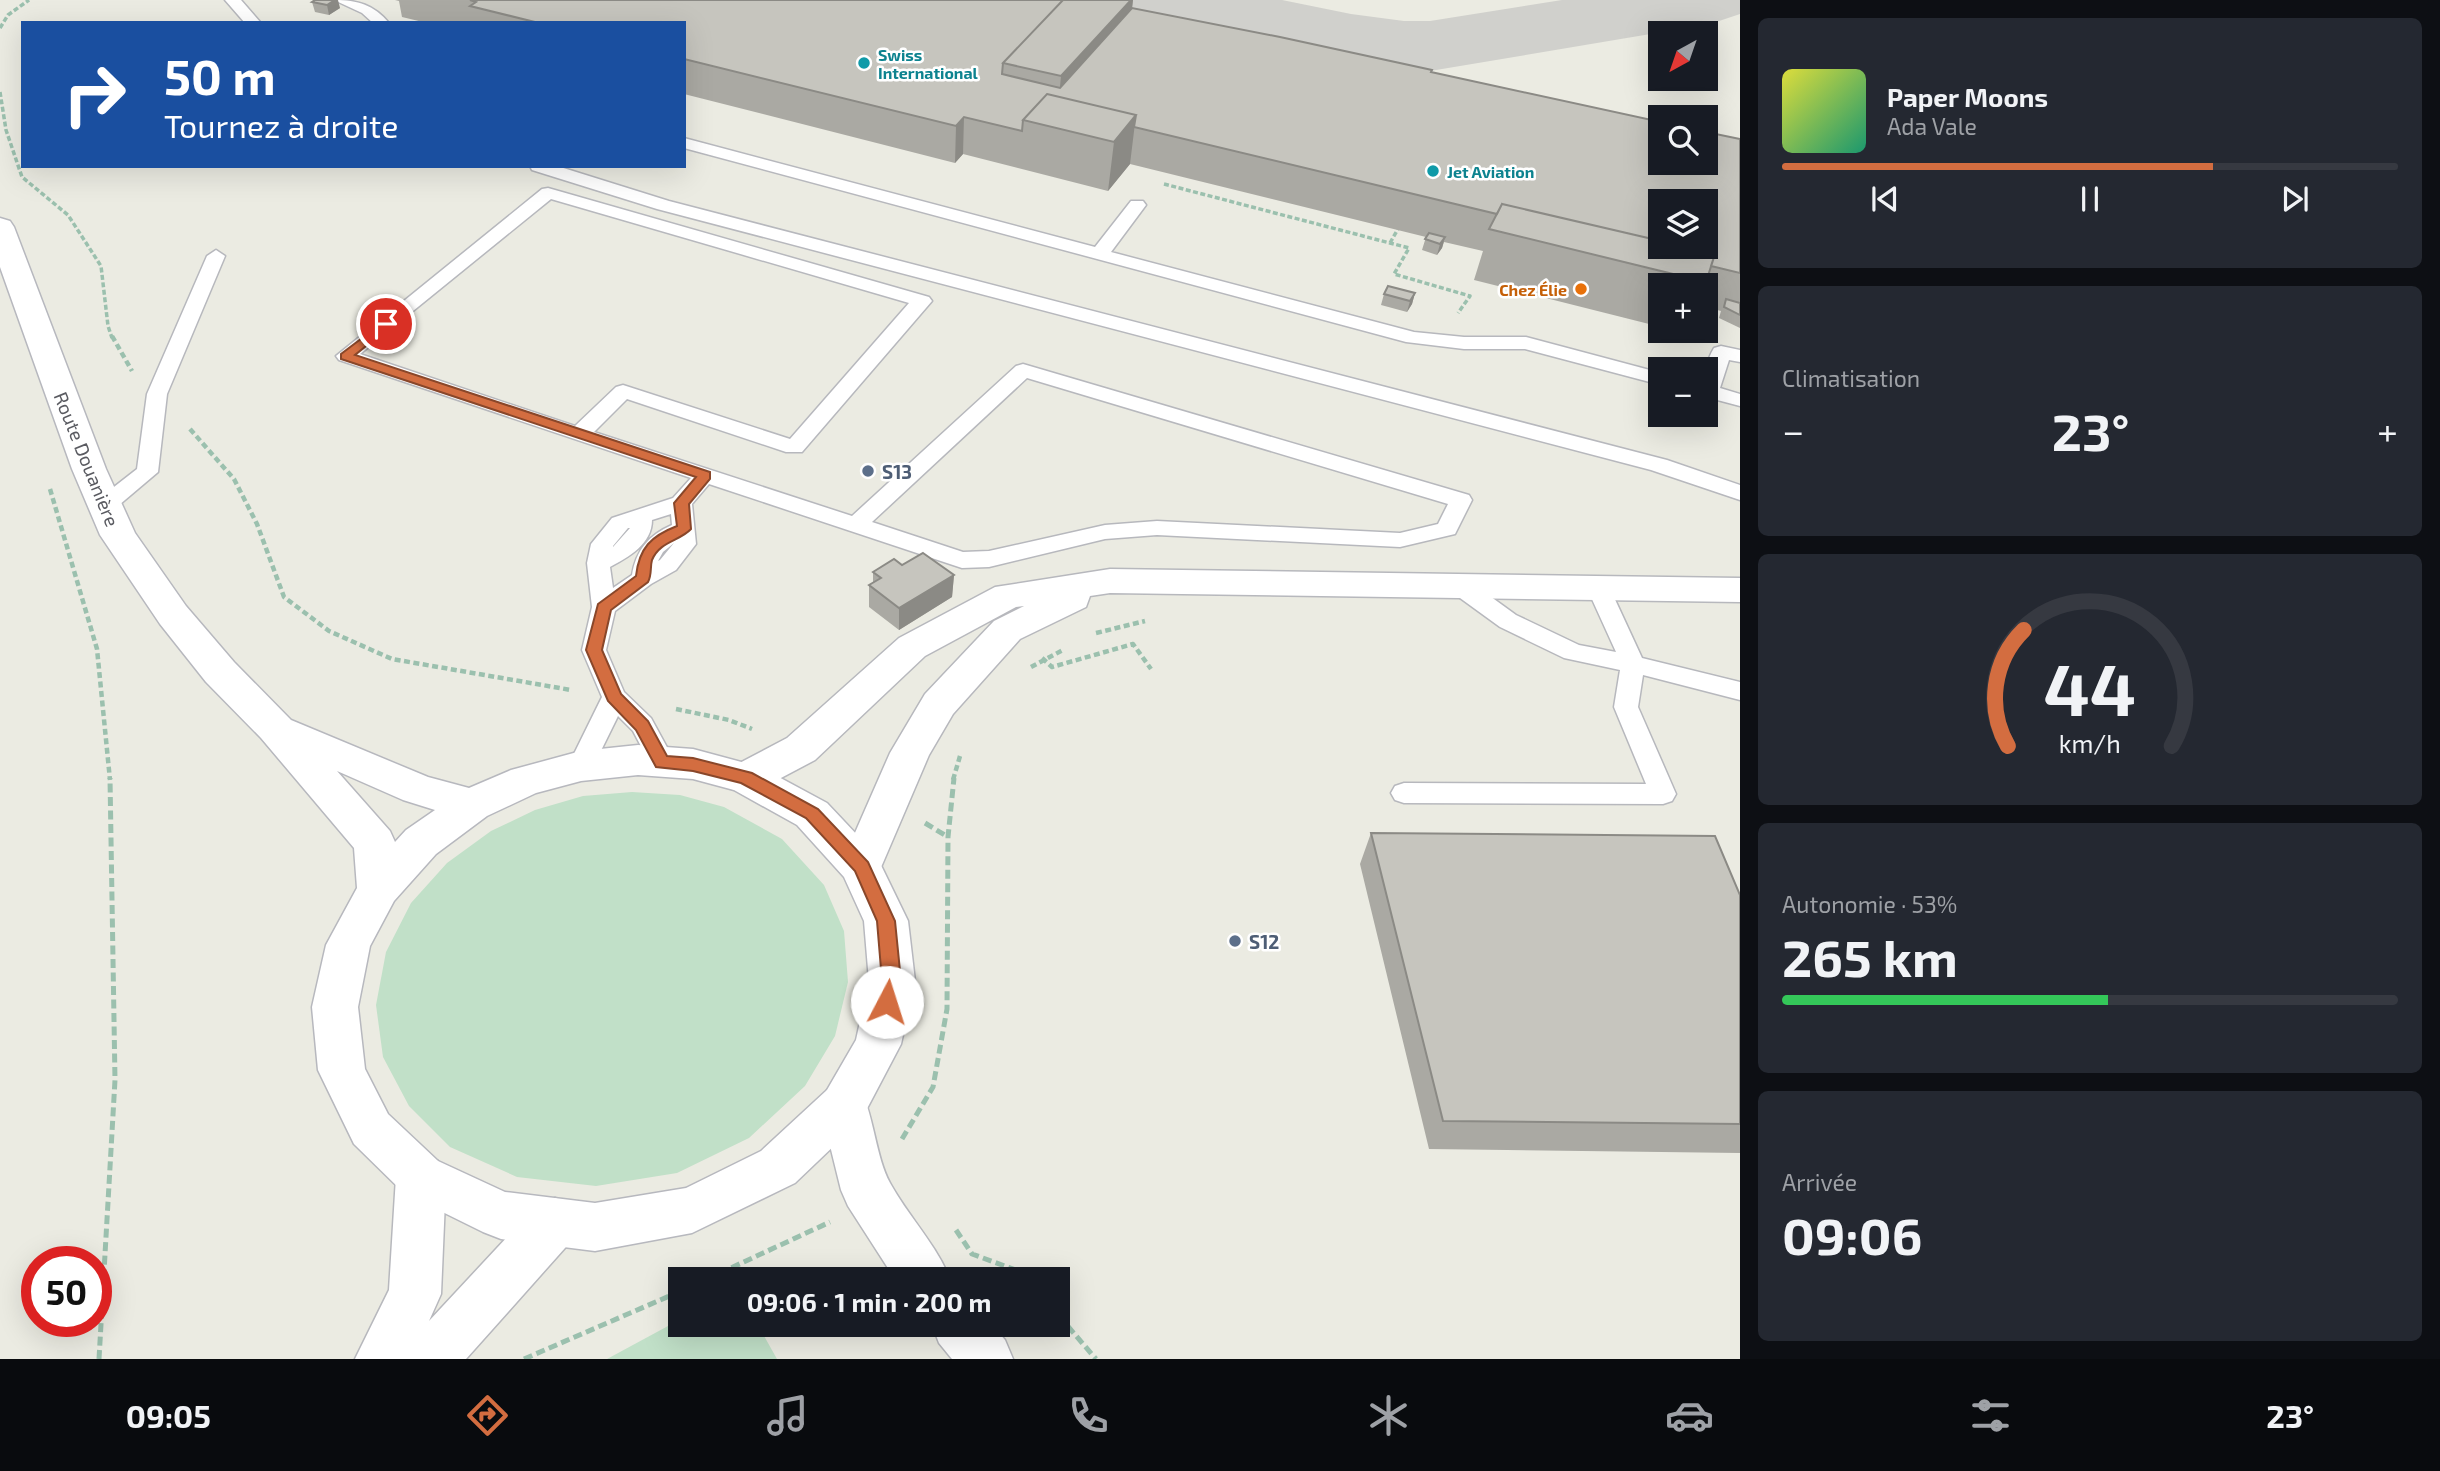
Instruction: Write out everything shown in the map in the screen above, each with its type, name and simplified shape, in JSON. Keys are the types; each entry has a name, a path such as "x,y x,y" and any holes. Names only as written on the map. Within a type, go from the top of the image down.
{"main road":[{"name":"Route Douanière","path":"0,227 104,506 118,535 173,615 220,672 275,728 375,843 379,889"},
{"path":"862,867 911,753 939,704 1007,629 1110,581"},
{"path":"746,778 801,749 912,647 1008,596 1110,581 1740,590"},
{"name":"Route Douanière","path":"275,728 417,789 472,805"},
{"path":"638,760 693,764 746,778 812,814 862,867 886,921 892,981 878,1044 844,1105 778,1167 692,1210 595,1227 501,1215 421,1177 371,1129 342,1070 335,1007 348,945 379,889 421,842 472,805 525,781 581,766 638,760"},
{"path":"844,1105 866,1190 916,1267"},
{"path":"383,1359 415,1294 421,1177"},
{"path":"430,1359 555,1222"},
{"path":"968,1337 986,1359"}],"lane":[{"path":"233,0 252,21"},
{"path":"342,0 366,10 380,21"},
{"path":"686,144 1413,338 1464,344 1526,343 1648,376"},
{"path":"544,168 663,205 1658,465 1740,493"},
{"path":"579,434 623,391 794,447 922,301 548,193 346,356 579,434 962,560 989,559 1105,532 1157,528 1400,540 1447,529 1461,500 1023,370 856,525"},
{"path":"1100,254 1137,205"},
{"path":"104,506 147,472 157,394 216,256"},
{"path":"1718,360 1721,352 1740,356"},
{"path":"1718,394 1740,400"},
{"path":"662,762 642,726 614,697 594,650 604,607 598,563 602,544 620,523 681,503 705,475"},
{"path":"604,607 643,578 668,565 685,544 681,503"},
{"path":"1457,584 1508,621 1573,652 1633,664 1739,693"},
{"path":"1404,793 1663,794 1626,707 1633,664 1598,586"},
{"path":"581,766 614,697"}],"path":[{"path":"0,28 14,10 29,0"},
{"path":"0,92 6,131 22,177 68,215 101,266 108,326 129,369 157,394 234,479 257,524"},
{"path":"1137,205 1157,183 1409,248 1394,274 1454,291"},
{"path":"1390,243 1398,229"},
{"path":"48,481 97,649 111,788 116,1080 99,1359"},
{"path":"1089,637 1100,631 1151,620"},
{"path":"1021,674 1066,648"},
{"path":"734,1267 829,1223 866,1190 898,1146 933,1087 947,1009 948,837 953,780 964,743"},
{"path":"950,1222 972,1254 1007,1267"},
{"path":"524,1359 668,1297"},
{"path":"1070,1329 1096,1359"}],"green space":[{"path":"632,792 680,795 724,807 782,839 824,885 844,931 848,982 835,1036 805,1086 749,1138 677,1173 596,1186 517,1177 450,1147 409,1106 383,1057 376,1005 386,952 411,903 447,863 491,831 535,810 583,796"},
{"path":"668,1326 668,1337 765,1337 777,1359 607,1359"}],"building":[{"path":"335,0 327,5 312,2"},
{"path":"470,0 1063,0 1003,63 1002,74 1060,88 1132,8 1280,37 1648,119 1648,175 1718,175 1718,134 1740,139 1740,273 1711,266 1713,259 1718,259 1718,189 1648,189 1648,238 1502,204 1497,214 1134,127 1136,115 1047,94 1023,120 1022,131 964,117 956,126 686,59 686,21 531,21 470,6 476,2"},
{"path":"1063,0 1131,0 1061,76 1003,63"},
{"path":"1047,94 1136,115 1114,142 1023,120"},
{"path":"1502,204 1648,238 1648,259 1713,259 1709,273 1669,273 1489,229"},
{"path":"1429,233 1445,237 1440,244 1425,239"},
{"path":"1388,286 1415,293 1410,301 1384,294"},
{"path":"1726,299 1740,303 1740,315 1724,307"},
{"path":"923,553 954,575 899,608 869,585 881,578 873,572 894,559 902,565"},
{"path":"1371,833 1715,836 1740,895 1740,1124 1443,1121"}],"taxiway":[{"path":"1166,0 1351,39 1404,46 1430,46 1710,0"}],"place":[{"name":"Swiss International","path":"864,63"},
{"name":"Jet Aviation","path":"1433,171"},
{"name":"Chez Élie","path":"1581,289"},
{"name":"S13","path":"868,471"},
{"name":"S12","path":"1235,941"}],"route":[{"path":"386,324 346,356 705,475 681,503 684,529 663,537 645,558 643,578 604,607 594,650 614,697 642,726 662,762 693,764 746,778 812,814 862,867 886,921 892,981 887,1002"}]}
